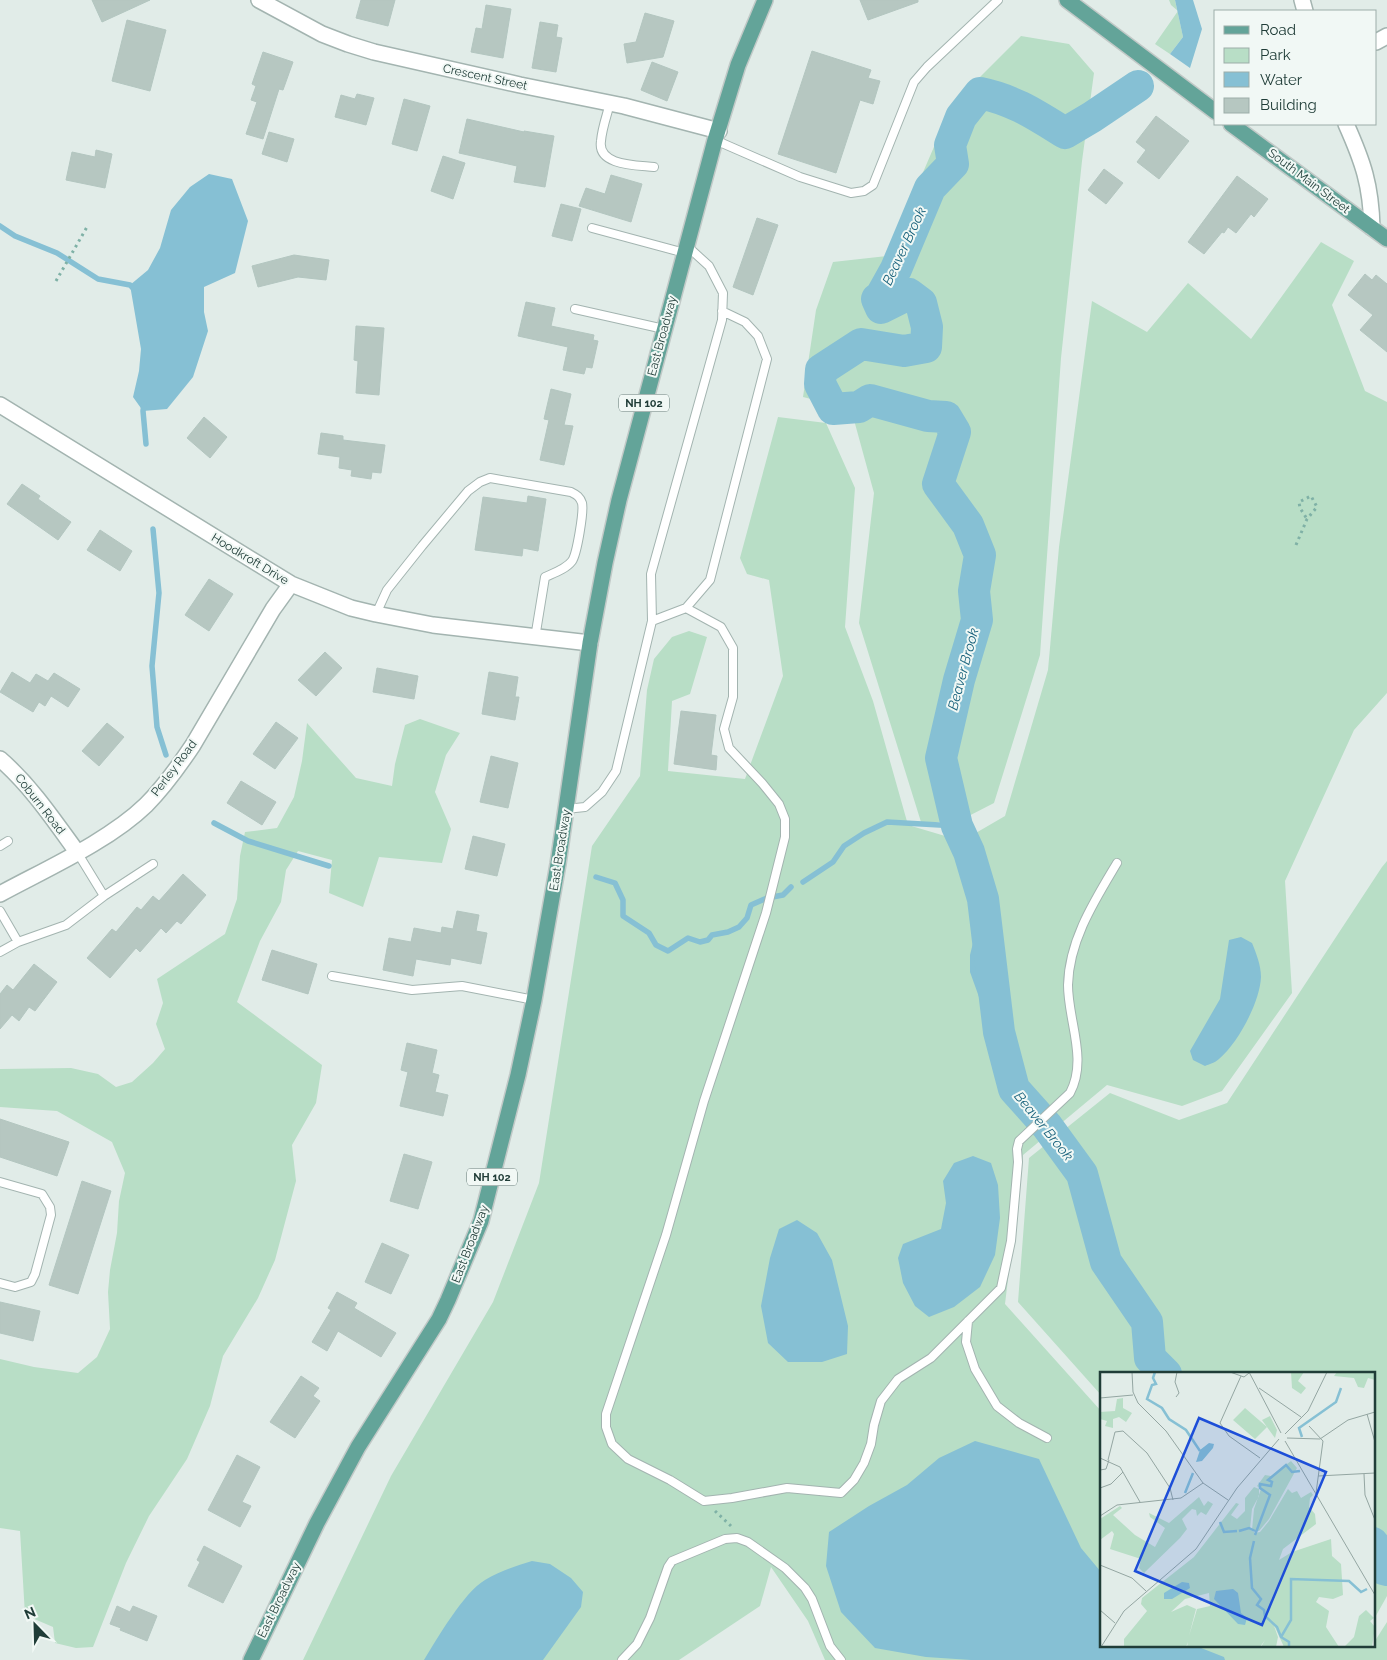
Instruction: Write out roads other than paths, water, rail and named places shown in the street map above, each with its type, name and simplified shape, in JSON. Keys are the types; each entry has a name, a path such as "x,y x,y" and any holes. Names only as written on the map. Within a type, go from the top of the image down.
{"main road":[{"name":"East Broadway","path":"250,1660 326,1506 358,1447 410,1367 448,1300 481,1221 518,1075 534,1000 558,864 590,643 619,500 717,136 738,65 765,0"},
{"path":"1067,0 1214,110"},
{"name":"South Main Street","path":"1233,125 1387,239"}],"street":[{"name":"Crescent Street","path":"259,0 322,34 366,49 420,63 610,103 717,136"},
{"path":"1346,125 1367,177 1372,204 1372,228"},
{"name":"Hoodkroft Drive","path":"0,406 291,584 351,608 376,614 433,625 590,643"},
{"name":"Perley Road","path":"0,894 129,820 162,788 193,745 274,609 291,584"},
{"name":"Coburn Road","path":"0,759 33,792 76,852"}],"lane":[{"path":"717,136 800,177 851,193 864,192 873,185 914,82 927,67 998,0"},
{"path":"610,103 600,143 602,151 609,159 619,163 654,168"},
{"path":"566,809 585,807 602,792 616,771 652,621 651,574 722,320 723,293 709,266 686,250 592,228"},
{"path":"575,309 664,329"},
{"path":"652,621 686,608 710,580 766,359 758,336 744,322 722,312"},
{"path":"376,614 387,590 468,491 480,482 490,478 571,492 579,497 583,505 577,549 573,560 567,567 545,577 535,638"},
{"path":"686,608 721,627 733,648 733,696 724,729 728,748 762,782 779,804 785,819 785,837 766,913 704,1101 666,1235 606,1414 606,1427 612,1444 628,1459 704,1500 732,1498 786,1488 841,1493 854,1480 864,1464 871,1444 881,1401 898,1379 931,1358 1001,1288 1011,1242 1019,1141 1070,1093 1075,1084 1079,1062 1068,986 1072,954 1088,911 1117,863"},
{"path":"0,846 8,841"},
{"path":"76,852 104,896"},
{"path":"0,952 18,942 66,925 104,896 153,864"},
{"path":"0,911 18,942"},
{"path":"332,976 412,990 462,986 534,1000"},
{"path":"0,1182 42,1194 50,1207 51,1215 35,1274 31,1282 15,1287 0,1284"},
{"path":"968,1320 966,1342 974,1369 997,1406 1020,1423 1047,1438"},
{"path":"622,1660 637,1644 650,1618 665,1572 672,1561 725,1539 737,1538 748,1542 785,1568 805,1588 812,1599 836,1660"},
{"path":"830,1646 841,1660"}],"water":[{"path":"1175,0 1193,0 1202,29 1190,68 1170,54 1183,37"},
{"path":"209,174 232,179 248,221 235,273 204,287 204,312 208,331 193,377 167,409 143,411 133,397 139,371 141,349 130,285 148,270 160,248 171,210 190,187"},
{"path":"969,826 973,840 992,883 988,964 992,985 1013,1026 1020,1077 1006,1076 990,1018 979,997 970,972 970,955 975,935 975,895 971,873 954,832"},
{"path":"1241,937 1252,943 1257,955 1261,977 1257,998 1247,1021 1233,1043 1217,1060 1205,1066 1193,1060 1190,1051 1220,999 1229,940"},
{"path":"973,1156 991,1163 998,1185 1000,1218 995,1255 980,1287 954,1307 929,1317 915,1306 903,1283 898,1258 903,1244 941,1229 946,1203 943,1181 954,1163"},
{"path":"797,1220 817,1233 832,1260 848,1326 847,1354 822,1362 788,1362 768,1343 761,1306 770,1258 779,1229"},
{"path":"975,1441 1039,1459 1081,1548 1100,1571 1100,1648 1201,1648 1224,1657 1225,1660 971,1660 926,1657 875,1648 841,1612 826,1566 829,1532 869,1506 907,1485 939,1458"},
{"path":"532,1561 550,1564 571,1578 583,1592 581,1607 543,1660 424,1660 460,1605 477,1586 496,1574"}],"waterway":[{"name":"Beaver Brook","path":"1138,86 1065,133 1014,104 980,93 961,117 950,145 953,164 930,188 896,269 881,296 877,299 881,308 909,294 921,303 927,327 926,347 904,351 861,344 821,370 820,384 833,409 859,407 870,400 928,416 946,417 955,432 938,484 968,525 980,555 974,591 977,620 959,680 941,758 957,826 969,852 983,899 999,1032 1014,1089 1047,1126 1082,1174 1106,1262 1147,1322 1150,1358 1164,1372"},
{"path":"0,226 15,236 57,253 98,279 130,285 136,291"},
{"path":"144,404 146,444"},
{"path":"153,529 159,593 152,666 157,727 166,755"},
{"path":"803,882 833,862 844,846 864,833 887,822 957,826"},
{"path":"214,823 248,841 329,866"},
{"path":"596,877 615,883 623,900 623,916 649,933 656,945 668,951 688,938 700,942 708,940 712,935 728,932 739,927 747,918 751,905 767,898 783,895 791,887"},
{"name":"Beaver Brook","path":"1374,1546 1383,1569 1387,1570"}]}
